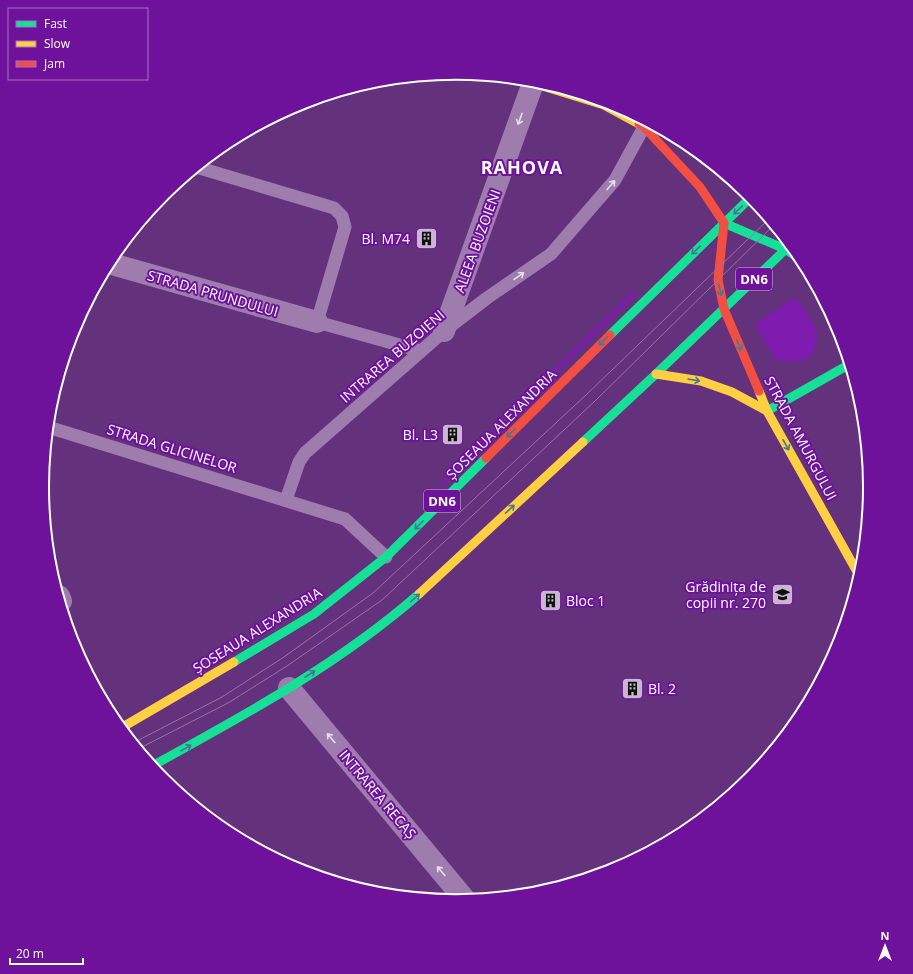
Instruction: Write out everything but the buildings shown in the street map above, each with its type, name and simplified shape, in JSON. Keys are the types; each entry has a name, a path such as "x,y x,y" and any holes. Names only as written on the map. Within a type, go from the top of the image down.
{"main road":[{"path":"627,117 644,127 700,187 724,223 784,244"},
{"name":"DN6","path":"724,223 747,201"},
{"name":"STRADA AMURGULUI","path":"724,223 718,280 724,309 767,411 855,569"},
{"name":"ȘOSEAUA ALEXANDRIA","path":"126,725 222,670 314,614 386,557 724,223"},
{"name":"DN6","path":"157,763 290,688 394,616 432,583 656,374 786,248"},
{"path":"656,374 702,381 732,392 767,411 845,367"}],"street":[{"name":"ALEEA BUZOIENI","path":"444,331 526,85"},
{"name":"STRADA PRUNDULUI","path":"115,265 318,322"},
{"name":"INTRAREA RECAȘ","path":"290,688 461,894"}],"lane":[{"name":"INTRAREA BUZOIENI","path":"286,500 299,462 305,453 444,331 487,298 551,254 615,180 644,127"},
{"path":"202,169 334,208 342,216 345,228 318,322 421,351"},
{"name":"STRADA GLICINELOR","path":"53,429 286,500"},
{"path":"286,500 345,518 386,557"}],"shaded area":[{"path":"633,291 636,294 442,486 440,484"},
{"path":"795,297 814,325 816,331 816,345 809,357 804,360 793,362 775,359 755,325"}],"tram line":[{"path":"138,741 222,697 284,657 373,593 587,394 766,222"},
{"path":"142,747 228,703 287,666 382,600 595,401 771,228"}],"traffic: fast":[{"path":"610,335 747,201"},
{"path":"724,223 788,251"},
{"path":"583,442 786,248"},
{"path":"767,411 845,367"},
{"path":"234,662 314,614 386,557 486,458"},
{"path":"157,763 256,708 324,666 357,643 419,594"}],"traffic: slow":[{"path":"628,118 639,124"},
{"path":"656,374 701,381 732,392 767,411"},
{"path":"759,391 767,411 855,569"},
{"path":"419,594 583,442"},
{"path":"126,725 234,662"}],"traffic: jam":[{"path":"639,124 644,127 700,187 724,223"},
{"path":"724,223 718,280 724,309 759,391"},
{"path":"486,458 610,335"}],"place":[{"name":"Bl. M74","path":"426,238"},
{"name":"Bl. L3","path":"453,434"},
{"name":"Grădinița de copii nr. 270","path":"782,594"},
{"name":"Bloc 1","path":"551,600"},
{"name":"Bl. 2","path":"633,688"}],"district":[{"name":"RAHOVA","path":"522,167"}]}
